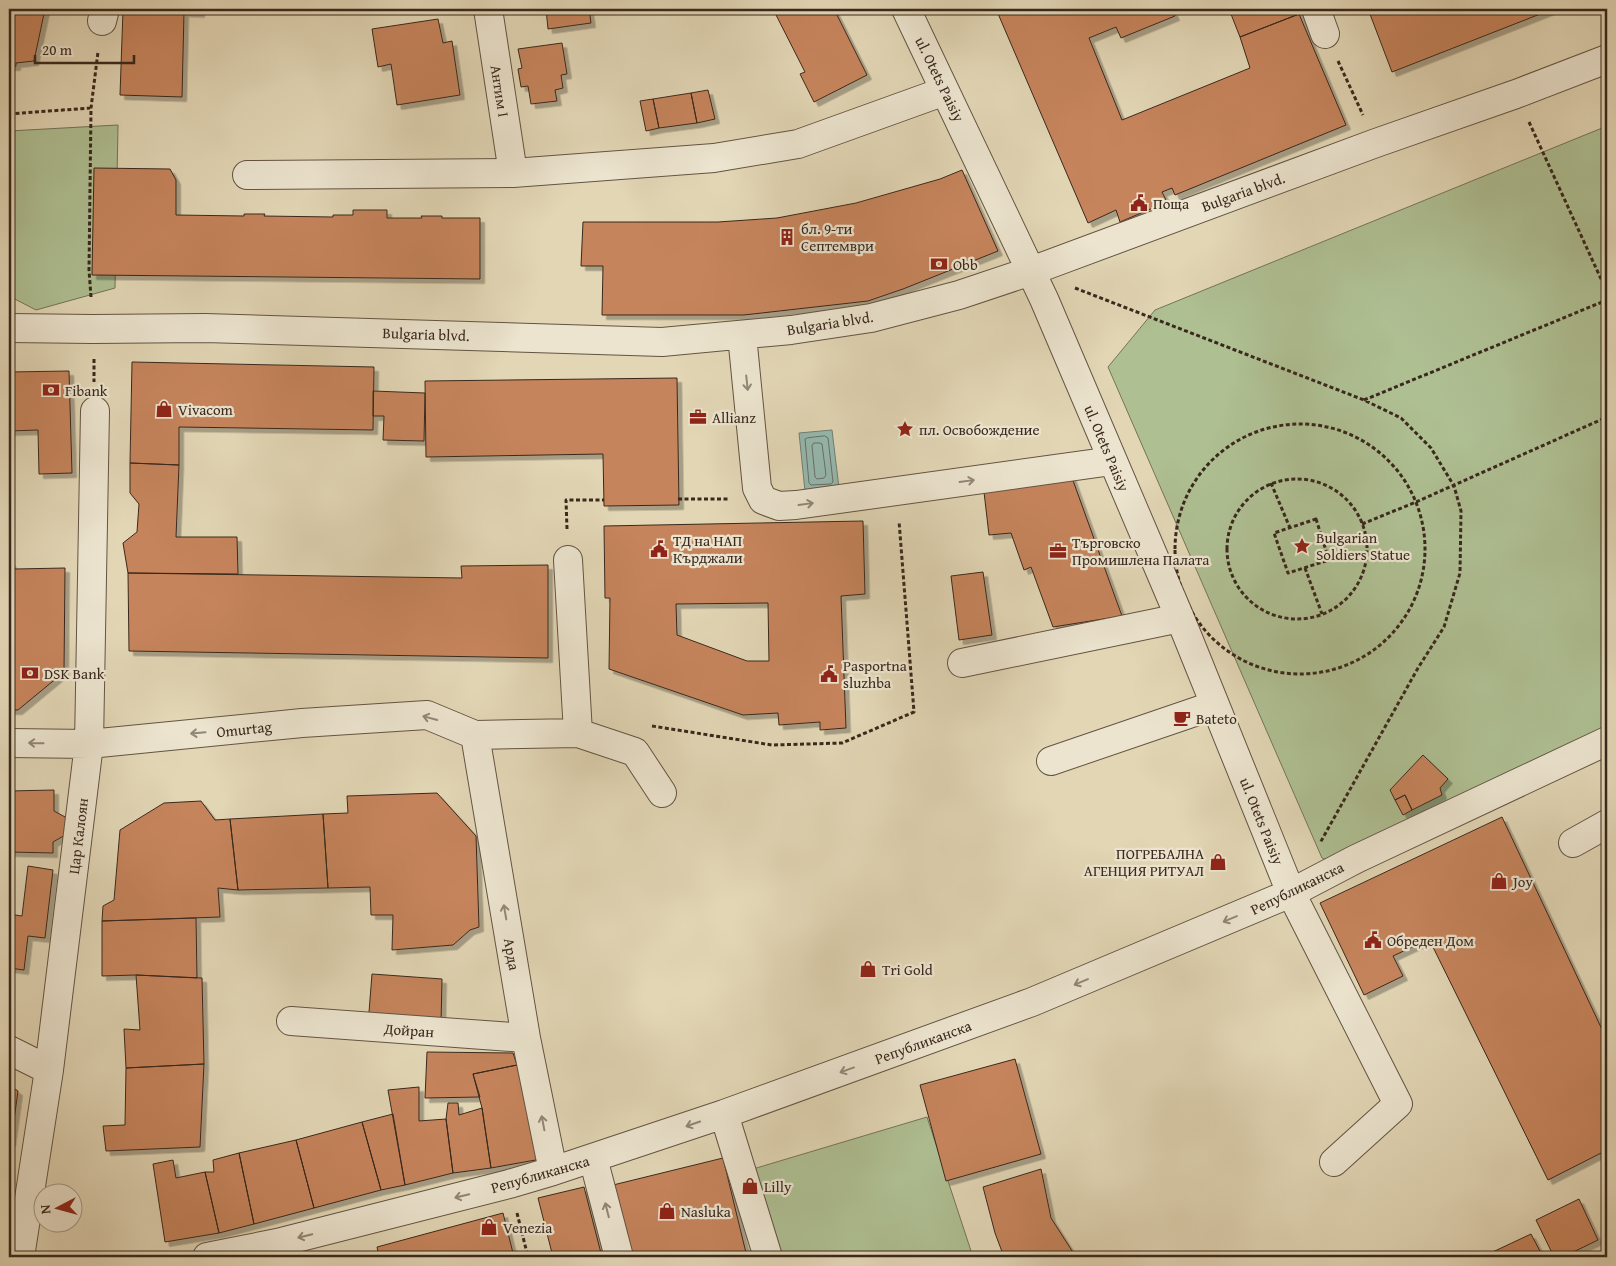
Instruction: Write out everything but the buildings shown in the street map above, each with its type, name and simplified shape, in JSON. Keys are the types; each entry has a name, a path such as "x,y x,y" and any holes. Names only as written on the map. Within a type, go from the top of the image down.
{"street":[{"name":"Антим I","path":"488,9 513,173"},
{"name":"ul. Otets Paisiy","path":"906,9 1031,271 1180,618 1291,893 1398,1104 1334,1162"},
{"name":"Bulgaria blvd.","path":"9,328 93,330 205,328 662,342 791,330 871,318 959,295 1031,271 1607,59"},
{"path":"247,175 513,173 714,158 798,144 945,90"},
{"path":"742,335 757,488 763,500 779,506 796,506 1112,461"},
{"name":"Цар Калоян","path":"20,1257 48,1070 90,744 95,411"},
{"path":"568,560 578,733"},
{"path":"962,663 1180,618"},
{"path":"1051,760 1215,705"},
{"name":"Omurtag","path":"9,743 90,744 302,723 427,716 475,736"},
{"path":"475,736 578,733 635,752 662,793"},
{"name":"Арда","path":"475,736 526,1038 553,1171"},
{"name":"Републиканска","path":"207,1257 278,1243 553,1171 724,1114 1032,1002 1291,893 1356,859 1607,741"},
{"path":"1572,843 1607,824"},
{"name":"Дойран","path":"292,1022 526,1038"},
{"path":"9,1050 48,1070"},
{"path":"724,1114 768,1257"},
{"path":"593,1158 619,1257"}],"path":[{"path":"95,411 93,330 88,270 91,108 104,15"},
{"path":"1321,21 1376,143"},
{"path":"1516,94 1607,292"},
{"path":"9,114 91,108"},
{"path":"1031,271 1364,400 1400,418 1431,448 1454,486 1461,511 1460,574 1444,627 1418,668 1316,850"},
{"path":"1364,400 1607,300"},
{"path":"1362,524 1454,486 1607,417"},
{"path":"1295,423 1334,428 1360,439 1368,443 1397,469 1416,502 1425,542 1421,582 1404,619 1377,648 1342,668 1302,675 1262,669 1226,651 1198,623 1180,586 1174,548 1180,511 1197,476 1224,448 1258,430 1295,423"},
{"path":"1293,478 1315,480 1335,490 1352,505 1362,524 1367,546 1365,567 1356,587 1341,603 1322,614 1301,619 1279,617 1259,609 1243,594 1232,575 1226,554 1228,532 1237,511 1252,494 1271,483 1293,478"},
{"path":"1271,483 1290,528"},
{"path":"645,725 772,745 842,743 914,712 896,491"},
{"path":"678,499 763,500"},
{"path":"568,560 566,500 604,500"},
{"path":"1316,519 1329,560 1288,574 1274,533 1290,528 1316,519"},
{"path":"1305,568 1322,614"},
{"path":"509,1184 528,1257"}],"green space":[{"path":"118,125 115,288 36,310 9,296 9,131"},
{"path":"1607,126 1607,750 1358,874 1322,858 1108,367 1155,310"},
{"path":"927,1117 973,1257 780,1257 753,1169"}],"water":[{"path":"832,430 839,488 805,491 799,433"}],"place":[{"name":"Поща","path":"1139,203"},
{"name":"бл. 9-ти Септември","path":"787,237"},
{"name":"Obb","path":"939,264"},
{"name":"Fibank","path":"51,390"},
{"name":"Vivacom","path":"164,409"},
{"name":"Allianz","path":"698,417"},
{"name":"пл. Освобождение","path":"905,429"},
{"name":"Bulgarian Soldiers Statue","path":"1302,546"},
{"name":"ТД на НАП Кърджали","path":"659,549"},
{"name":"Търговско Промишлена Палата","path":"1058,551"},
{"name":"DSK Bank","path":"30,673"},
{"name":"Pasportna sluzhba","path":"829,674"},
{"name":"Bateto","path":"1182,718"},
{"name":"ПОГРЕБАЛНА АГЕНЦИЯ РИТУАЛ","path":"1218,862"},
{"name":"Joy","path":"1499,881"},
{"name":"Обреден Дом","path":"1373,940"},
{"name":"Tri Gold","path":"868,969"},
{"name":"Lilly","path":"750,1186"},
{"name":"Nasluka","path":"667,1211"},
{"name":"Venezia","path":"489,1227"}]}
